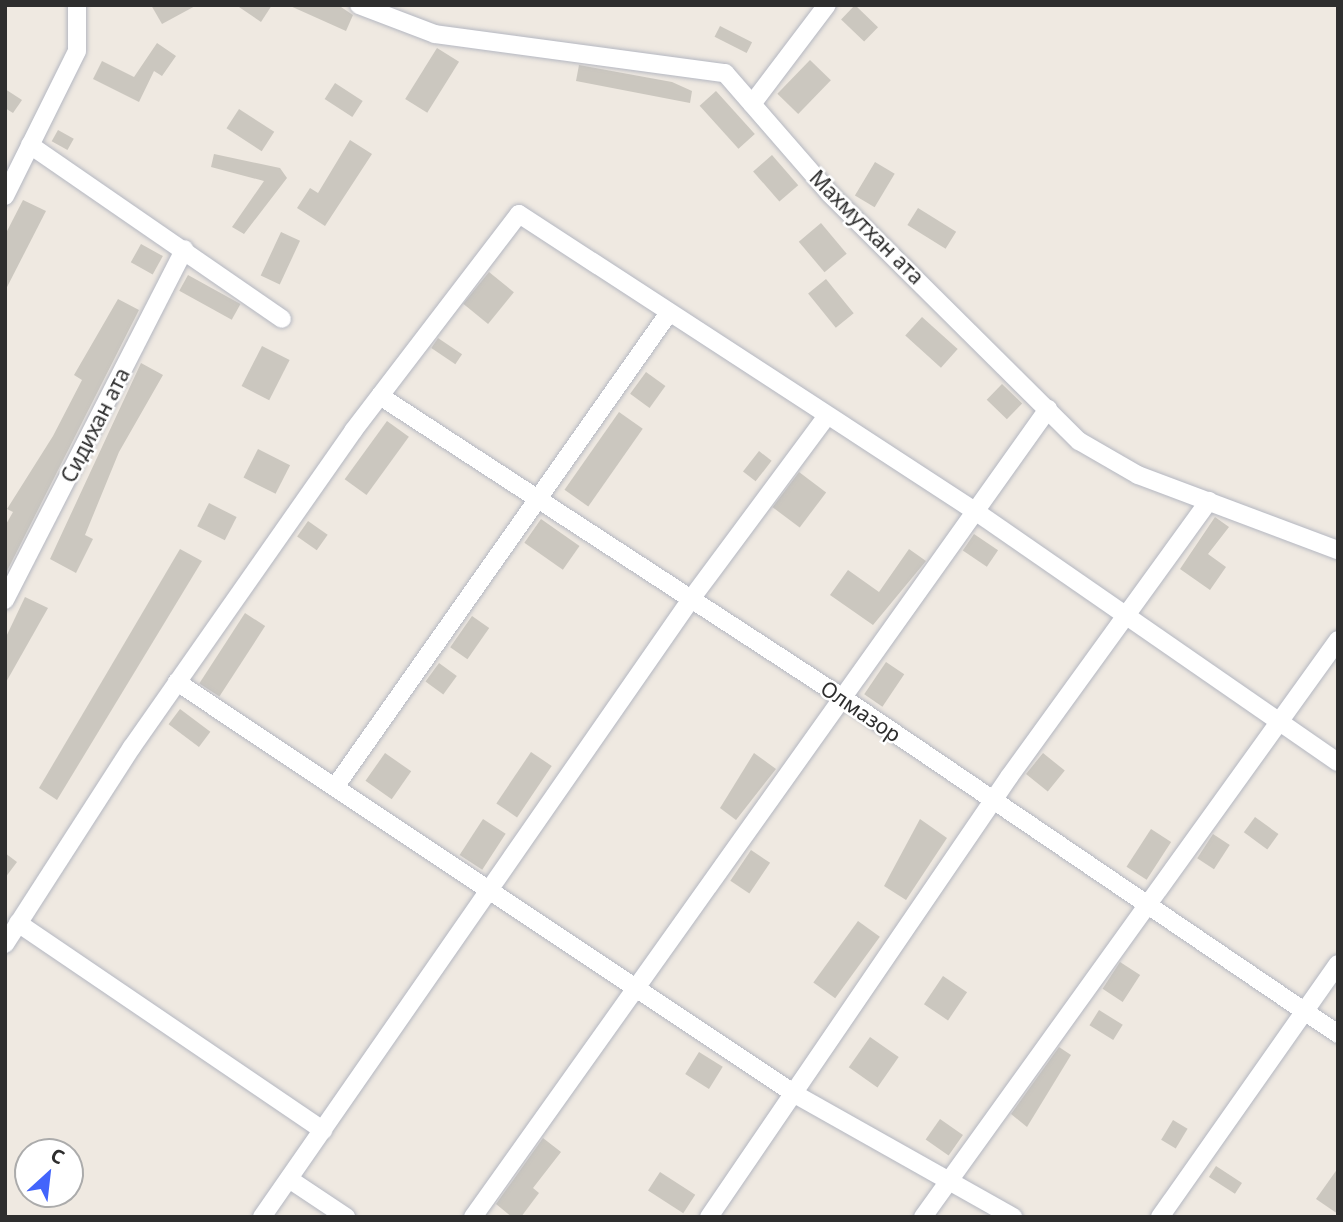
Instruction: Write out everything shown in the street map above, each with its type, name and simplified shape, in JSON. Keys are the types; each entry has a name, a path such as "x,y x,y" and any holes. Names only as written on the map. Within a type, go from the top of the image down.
{"street":[{"path":"5,195 77,51 77,5"},
{"name":"Махмутхан ата","path":"359,5 435,34 725,73 830,194 1079,441 1138,475 1338,550"},
{"path":"752,104 827,5"},
{"path":"30,145 185,249 282,319"},
{"path":"5,944 12,929 177,682 380,396 519,214 1128,613 1338,762"},
{"name":"Сидихан ата","path":"5,600 185,249"},
{"path":"335,787 668,314"},
{"name":"Олмазор","path":"380,396 843,698 993,801 1147,901 1338,1034"},
{"path":"473,1217 1048,409"},
{"path":"262,1217 691,599 827,416"},
{"path":"709,1217 993,801 1209,501"},
{"path":"923,1217 1147,901 1338,640"},
{"path":"177,682 793,1093 950,1179 1013,1217"},
{"path":"12,929 323,1130"},
{"path":"1160,1217 1338,964"},
{"path":"289,1179 346,1217"}],"building":[{"path":"151,5 197,5 162,24"},
{"path":"236,5 272,5 261,22"},
{"path":"288,5 338,5 353,15 346,31"},
{"path":"855,5 878,27 864,42 841,19"},
{"path":"720,26 752,42 747,53 715,37"},
{"path":"157,43 176,56 162,76 154,71 139,102 93,79 102,61 134,77"},
{"path":"437,48 459,62 427,113 405,99"},
{"path":"810,60 831,80 798,114 777,94"},
{"path":"579,65 672,82 692,91 690,103 576,81"},
{"path":"335,83 363,101 352,117 325,99"},
{"path":"5,89 22,100 13,113 5,108"},
{"path":"716,91 755,134 738,149 700,106"},
{"path":"239,109 274,132 262,151 226,128"},
{"path":"58,130 74,139 67,150 52,141"},
{"path":"350,140 372,154 325,226 297,208 310,188 318,193"},
{"path":"214,154 280,168 287,178 244,234 232,227 264,181 211,167"},
{"path":"772,155 798,185 779,202 753,171"},
{"path":"875,162 895,174 875,207 855,195"},
{"path":"23,200 46,211 5,291 5,235"},
{"path":"918,208 956,232 946,249 907,225"},
{"path":"821,223 847,254 824,272 799,242"},
{"path":"281,232 300,241 280,284 261,276"},
{"path":"141,244 163,256 153,274 131,262"},
{"path":"489,272 514,292 488,324 463,304"},
{"path":"188,275 240,304 232,320 179,291"},
{"path":"826,279 854,313 836,328 808,293"},
{"path":"118,299 139,310 5,575 5,526 13,512 7,509 53,436 82,380 74,375"},
{"path":"922,317 958,349 941,368 905,336"},
{"path":"438,338 462,354 455,364 431,348"},
{"path":"262,346 290,360 269,400 242,386"},
{"path":"141,363 163,375 119,452 85,535 93,539 76,573 50,559"},
{"path":"646,372 665,386 650,408 630,394"},
{"path":"1002,384 1022,403 1007,419 987,400"},
{"path":"619,412 643,429 588,506 565,490"},
{"path":"387,421 409,437 367,495 345,479"},
{"path":"258,449 290,465 276,494 243,478"},
{"path":"759,451 772,461 756,481 743,471"},
{"path":"799,472 826,492 800,528 773,507"},
{"path":"209,503 237,517 225,540 197,526"},
{"path":"1215,517 1229,527 1208,554 1226,567 1210,590 1180,569"},
{"path":"541,519 580,546 563,570 524,543"},
{"path":"308,521 328,535 317,550 297,537"},
{"path":"974,534 998,550 987,567 963,551"},
{"path":"180,549 202,561 57,800 39,788"},
{"path":"909,549 926,561 873,625 830,595 848,570 879,592"},
{"path":"25,597 48,608 5,684 5,639"},
{"path":"245,613 265,626 219,697 199,683"},
{"path":"472,616 489,628 467,659 450,647"},
{"path":"886,662 904,674 882,707 864,694"},
{"path":"439,663 457,676 443,695 425,682"},
{"path":"180,709 210,732 199,747 169,724"},
{"path":"531,752 552,766 517,817 496,803"},
{"path":"385,753 411,771 392,799 365,781"},
{"path":"754,753 776,769 736,820 720,808"},
{"path":"1043,753 1065,771 1048,792 1026,774"},
{"path":"1255,817 1278,834 1267,849 1244,832"},
{"path":"483,819 506,834 482,870 460,855"},
{"path":"920,819 947,838 906,900 884,886"},
{"path":"1151,829 1171,842 1147,880 1126,867"},
{"path":"1213,834 1230,845 1214,869 1197,858"},
{"path":"751,850 770,863 749,894 730,881"},
{"path":"5,853 17,862 5,878"},
{"path":"858,921 880,937 835,998 813,982"},
{"path":"1120,962 1140,975 1123,1002 1103,989"},
{"path":"943,976 967,992 948,1020 924,1004"},
{"path":"1099,1010 1123,1025 1113,1040 1089,1025"},
{"path":"870,1037 899,1057 877,1087 849,1067"},
{"path":"1059,1047 1071,1055 1027,1127 1011,1114"},
{"path":"699,1052 723,1067 709,1089 685,1074"},
{"path":"940,1119 963,1135 949,1156 926,1139"},
{"path":"1173,1120 1188,1129 1176,1148 1161,1140"},
{"path":"543,1138 561,1152 533,1188 539,1193 521,1217 512,1217 496,1204"},
{"path":"1216,1166 1242,1183 1235,1194 1209,1177"},
{"path":"1338,1168 1338,1214 1316,1199"},
{"path":"660,1172 695,1195 683,1213 648,1190"}]}
